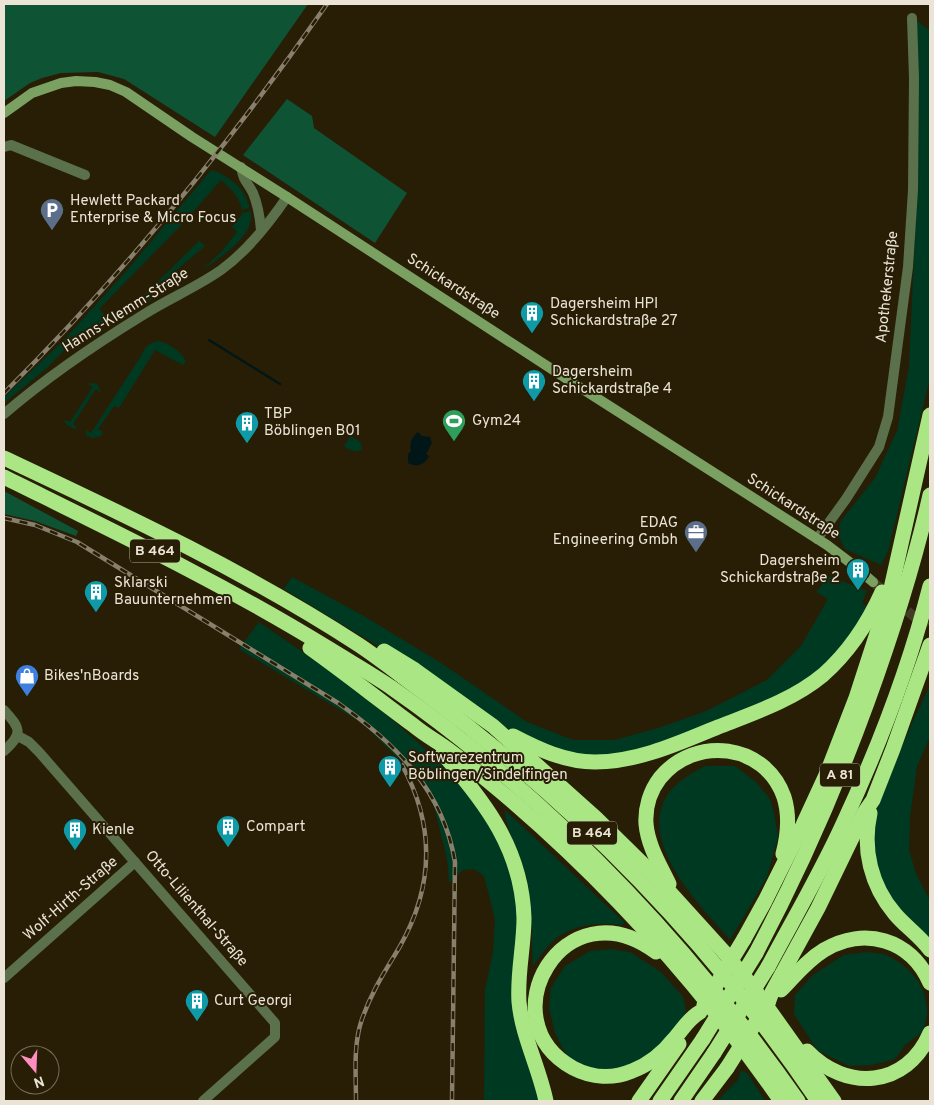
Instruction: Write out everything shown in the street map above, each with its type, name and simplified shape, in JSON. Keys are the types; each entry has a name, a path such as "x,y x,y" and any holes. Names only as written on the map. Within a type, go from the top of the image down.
{"highway":[{"path":"639,1101 696,1016 744,939 772,888 814,802 846,724 890,593 930,415"},
{"name":"B 464","path":"4,458 177,541 248,579 359,645 400,673 464,723 536,782 596,837 654,895 713,962 767,1030 818,1101"},
{"name":"B 464","path":"4,478 166,556 292,626 392,688 475,752 566,830 667,934 737,1019 798,1101"},
{"name":"A 81","path":"660,1101 703,1039 756,953 800,864 838,779 906,590 930,495"},
{"path":"493,726 541,750 576,760 611,762 648,754 726,724 790,696 812,684 832,667 862,630 879,600 896,563"},
{"name":"A 81","path":"681,1101 714,1053 768,967 821,869 862,780 898,689 930,586"},
{"name":"B 464","path":"314,618 383,651 415,670 493,726 596,818 675,897 736,967 781,1025 834,1101"},
{"name":"B 464","path":"292,626 302,642 430,738 448,749 541,826 620,904 674,963 756,1066 781,1101"},
{"path":"781,984 864,814 873,800 930,645"},
{"path":"430,738 488,808 515,864 524,919 519,989 520,1007 523,1025 546,1101"},
{"path":"675,897 651,849 646,823 648,802 658,781 666,770 687,756 712,750 734,752 756,762 775,781 783,796 788,831 772,888"},
{"path":"873,800 867,849 868,861 878,888 895,915 930,950"},
{"path":"674,963 627,935 603,933 580,938 552,958 544,970 539,982 535,1002 538,1024 547,1044 563,1061 589,1074 612,1076 630,1072 646,1064 672,1042 696,1016"},
{"path":"702,1101 727,1068 768,1003 772,992 823,951 841,942 864,938 881,940 902,948 921,966 930,983"},
{"path":"781,1025 821,1064 848,1077 865,1079 890,1074 907,1064 920,1052 930,1033"}],"street":[{"name":"Apothekerstraße","path":"817,539 846,499 879,447 888,417 908,267 913,190 914,78 912,18"},
{"name":"Schickardstraße","path":"4,113 32,94 61,83 76,81 95,82 110,85 126,92 192,137 817,539 838,553 873,582"},
{"path":"4,147 11,145 85,175"},
{"path":"241,168 244,181 256,202 261,230"},
{"name":"Hanns-Klemm-Straße","path":"4,414 79,356 157,306 223,269 239,255 276,213 287,197"},
{"path":"4,710 16,725 18,736 4,751"},
{"name":"Otto-Lilienthal-Straße","path":"18,736 34,746 275,1024 275,1037 203,1101"},
{"name":"Wolf-Hirth-Straße","path":"4,978 135,862"}],"green space":[{"path":"4,4 308,4 215,137 124,79 98,72 61,73 42,78 30,83 4,101"},
{"path":"916,20 930,31 930,378 888,551 881,565 845,549 839,537 840,522 875,478 897,431 909,367 915,235"},
{"path":"287,99 312,116 314,128 407,193 375,243 243,155"},
{"path":"211,170 224,175 241,189 249,208 242,210 234,193 221,180 185,221 99,309 110,320 117,313 117,318 70,344 48,367 4,403 4,397 63,341 129,268"},
{"path":"250,211 251,220 248,229 242,237 226,253 201,271 222,251 237,232 232,227 243,213"},
{"path":"199,241 205,246 173,273 174,287 122,316 120,310 124,306 129,310"},
{"path":"158,341 170,346 184,357 186,361 183,365 155,350 119,408 114,406 98,429 103,432 101,436 92,438 86,435 86,430 91,433 146,347"},
{"path":"94,383 98,385 101,392 96,389 73,424 77,427 74,429 64,421 70,422 93,387 88,384"},
{"path":"351,436 361,443 362,449 355,451 344,446"},
{"path":"4,491 78,531 76,536 35,521 4,514"},
{"path":"829,576 867,591 862,603 870,609 844,650 792,693 659,747 593,759 526,740 493,720 452,691 284,589 292,577 362,615 441,663 527,722 573,740 615,740 704,712 767,680 801,646 828,599 816,592"},
{"path":"259,622 343,680 453,773 499,839 513,877 518,909 515,967 541,1101 484,1101 485,990 493,953 495,919 484,876 474,869 463,870 449,883 447,859 434,806 423,786 407,767 362,723 239,649"},
{"path":"930,686 930,737 917,766 910,817 909,850 916,874 930,901 930,941 891,903 872,853 876,813 912,723"},
{"path":"705,766 735,766 756,782 770,799 778,837 767,877 730,940 703,909 676,872 666,852 660,833 660,813 668,794 680,781"},
{"path":"505,810 624,922 623,925 595,924 577,928 560,935 550,944 533,966 531,910 528,887 524,868 510,834"},
{"path":"611,949 630,952 661,972 683,997 686,1010 684,1016 658,1048 627,1067 604,1070 592,1068 571,1060 555,1033 549,1008 551,988 565,966 590,951"},
{"path":"866,952 879,953 894,959 914,976 926,999 927,1017 923,1031 904,1046 895,1059 872,1065 849,1066 817,1050 794,1014 795,995 813,975 844,955"},
{"path":"741,1070 748,1074 765,1101 717,1101 738,1080"}],"shaded area":[{"path":"418,432 422,436 430,437 432,443 426,454 429,456 427,459 423,463 414,465 408,463 408,454 411,451 412,440"}],"waterway":[{"path":"209,340 280,384"}],"tunnel":[{"path":"873,582 930,630"}],"railway":[{"path":"4,393 92,301 175,206 253,106 327,4"},
{"path":"4,518 35,525 77,542 338,703 379,735 413,771 428,791 440,812 449,836 455,862 452,1101"},
{"path":"356,1101 356,1049 362,1019 374,991 411,925 424,880 426,857 421,811 402,765"}],"place":[{"name":"Hewlett Packard Enterprise & Micro Focus","path":"52,231"},
{"name":"Dagersheim HPI Schickardstraße 27","path":"532,334"},
{"name":"Dagersheim Schickardstraße 4","path":"534,402"},
{"name":"Gym24","path":"454,442"},
{"name":"TBP Böblingen B01","path":"247,444"},
{"name":"EDAG Engineering Gmbh","path":"696,553"},
{"name":"Dagersheim Schickardstraße 2","path":"858,591"},
{"name":"Sklarski Bauunternehmen","path":"96,613"},
{"name":"Bikes'nBoards","path":"27,697"},
{"name":"Softwarezentrum Böblingen/Sindelfingen","path":"390,788"},
{"name":"Compart","path":"228,848"},
{"name":"Kienle","path":"75,851"},
{"name":"Curt Georgi","path":"197,1022"}]}
